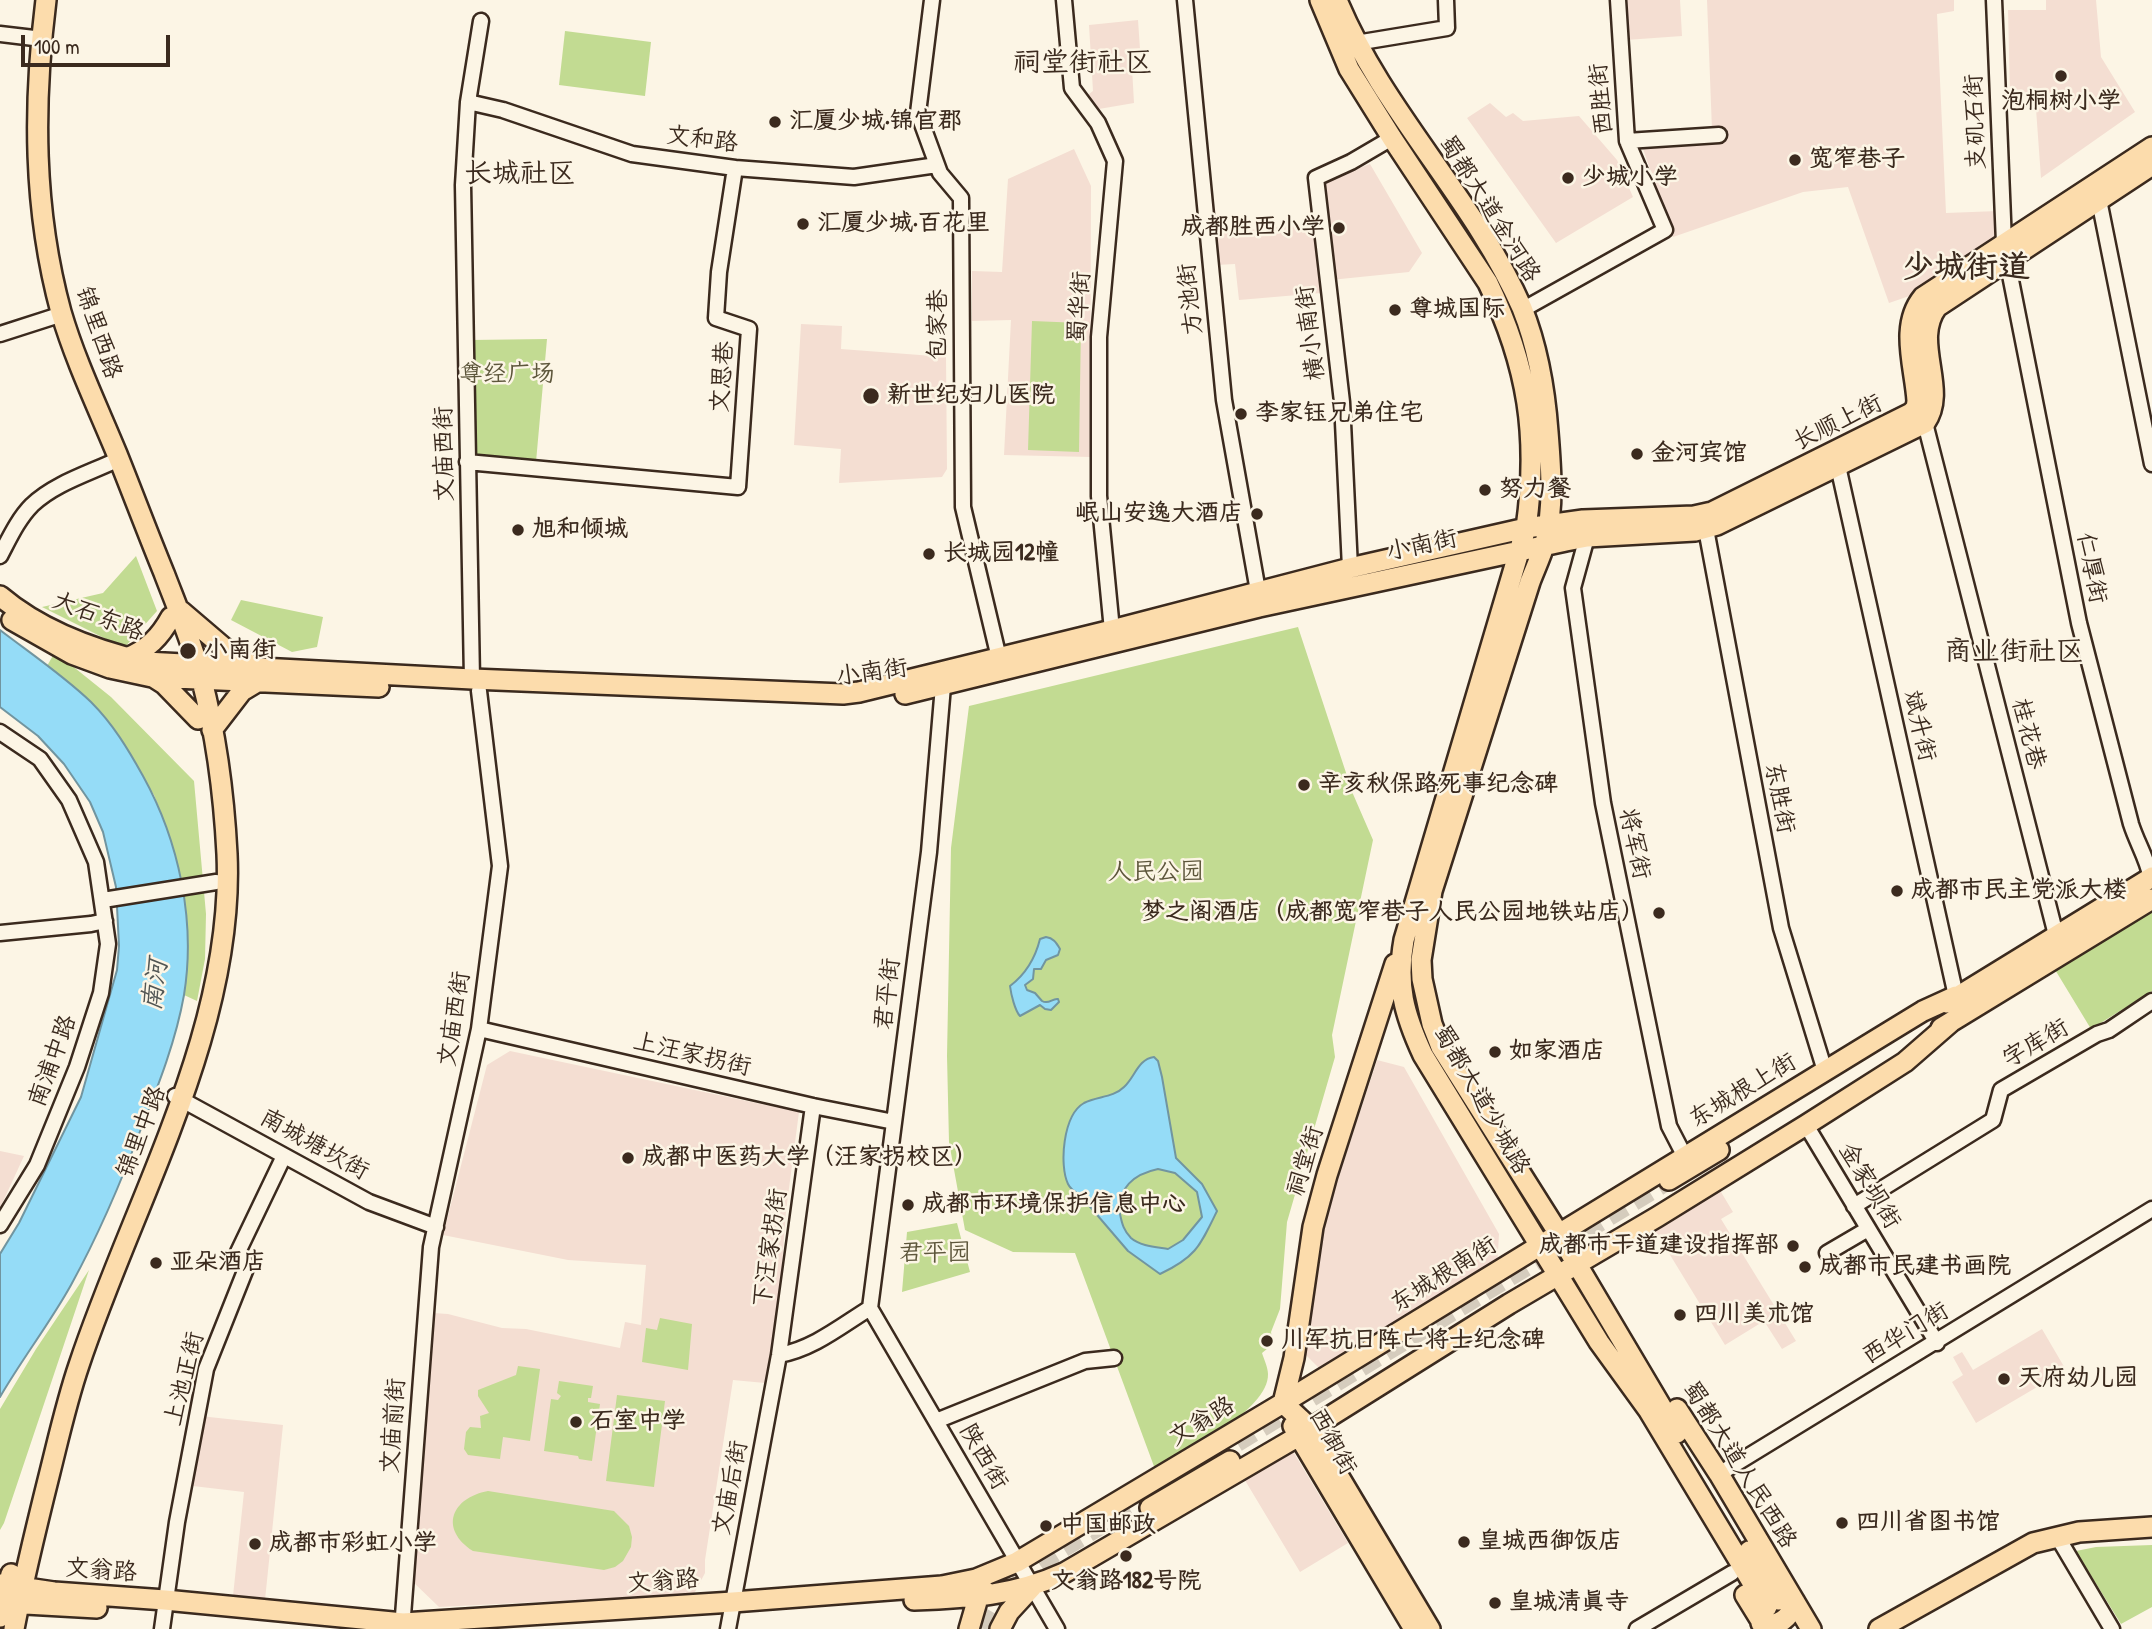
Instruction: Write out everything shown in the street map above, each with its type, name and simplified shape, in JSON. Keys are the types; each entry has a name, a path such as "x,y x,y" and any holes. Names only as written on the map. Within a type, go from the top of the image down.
{"main road":[{"name":"锦里西路","path":"38,0 29,91 33,209 53,317 115,461"},
{"name":"锦里西路","path":"46,0 39,57 36,144 37,183 46,242 62,314 194,672"},
{"name":"蜀都大道金河路","path":"1320,0 1349,69 1477,265 1505,322 1527,393 1531,423 1532,487 1526,528"},
{"name":"蜀都大道金河路","path":"1337,0 1356,43 1386,94 1498,261 1522,310 1536,349 1545,397 1551,459 1549,524 1544,545"},
{"name":"长顺上街","path":"1544,545 1587,537 1706,529 1925,423 1932,407 1927,326 1932,314 2006,251 2152,146"},
{"name":"长顺上街","path":"1526,528 1583,520 1703,515 1911,413 1916,408 1917,401 1909,328 1912,312 1923,297 2099,200 2152,165"},
{"name":"小南街","path":"475,685 844,694 1112,630 1350,568 1526,528"},
{"name":"蜀都大道少城路","path":"1526,528 1404,940 1399,969 1401,995 1408,1023 1423,1055 1539,1245"},
{"name":"小南街","path":"194,672 832,704 866,702 943,686 1259,607 1544,545"},
{"name":"蜀都大道少城路","path":"1544,545 1432,891 1422,969 1429,1011 1441,1047 1559,1234"},
{"name":"大石东路","path":"0,596 39,622 73,639 127,658 194,672"},
{"path":"127,658 149,647 161,635 174,612 256,674 242,691 205,725 164,684 152,677"},
{"name":"大石东路","path":"0,613 72,654 110,668 152,677 194,672"},
{"name":"锦里中路","path":"14,1629 7,1598 78,1367 210,1004 226,897 227,857 222,799 194,672"},
{"name":"锦里中路","path":"178,1097 206,974 216,882 205,725"},
{"name":"东城根上街","path":"1559,1234 1923,1011 1956,996 2151,878"},
{"name":"东城根上街","path":"1956,996 1922,1024 1672,1185 1951,1022 2152,899"},
{"name":"祠堂街","path":"1283,1403 1293,1358 1313,1227 1327,1175 1404,940"},
{"name":"东城根上街","path":"1577,1264 1905,1062 1951,1022"},
{"name":"东城根南街","path":"1283,1403 1559,1234"},
{"name":"蜀都大道人民西路","path":"1559,1234 1618,1331 1774,1612"},
{"name":"蜀都大道人民西路","path":"1539,1245 1599,1342 1649,1411 1774,1612"},
{"path":"1304,1432 1577,1264"},
{"name":"蜀都大道人民西路","path":"1618,1331 1678,1410 1719,1474 1774,1612"},
{"name":"蜀都大道人民西路","path":"1599,1342 1639,1416 1732,1573 1774,1612 1811,1629"},
{"name":"西御街","path":"1283,1403 1430,1629"},
{"name":"文翁路","path":"164,1613 402,1626 730,1614 942,1586 976,1578 1017,1562 1283,1403"},
{"name":"西御街","path":"1304,1432 1414,1629"},
{"name":"文翁路","path":"442,1629 978,1598 1031,1587 1064,1573 1304,1432"},
{"name":"文翁路","path":"1031,1587 1079,1551 1230,1461"},
{"path":"1878,1629 2033,1543 2099,1529 2152,1527"},
{"path":"969,1629 978,1598 1017,1562"},
{"path":"1000,1629 1009,1612 1031,1587"},
{"name":"文翁路","path":"7,1598 372,1629"}],"street":[{"name":"包家巷","path":"932,0 918,113 940,173 961,198 963,508 999,657"},
{"name":"蜀华街","path":"1064,0 1072,88 1098,123 1115,161 1099,337 1099,496 1112,630"},
{"name":"方池街","path":"1185,0 1224,400 1258,591"},
{"path":"1356,43 1447,29 1446,0"},
{"name":"西胜街","path":"1522,310 1665,230 1627,141 1618,0"},
{"name":"支矶石街","path":"1994,0 2006,251"},
{"name":"文庙西街","path":"436,1227 479,1029 500,866 475,685 467,463 463,185 468,102 481,21"},
{"path":"0,34 34,38"},
{"name":"文和路","path":"468,102 503,110 632,154 735,168 854,177 937,164"},
{"path":"1627,141 1718,135"},
{"name":"横小南街","path":"1350,568 1342,402 1316,178 1351,162 1392,138"},
{"name":"文思巷","path":"467,463 738,487 748,329 716,318 719,272 735,168"},
{"path":"2099,200 2152,464"},
{"name":"仁厚街","path":"2006,251 2079,623 2131,824 2138,844 2147,858 2151,878"},
{"path":"0,334 53,317"},
{"name":"桂花巷","path":"1925,423 2056,935"},
{"path":"0,556 18,523 32,506 57,487 115,461"},
{"name":"斌升街","path":"1838,466 1956,996"},
{"name":"东胜街","path":"1706,529 1781,928 1825,1071"},
{"name":"将军街","path":"1587,537 1573,589 1602,803 1669,1126 1684,1155"},
{"name":"君平街","path":"870,1308 929,852 943,686"},
{"name":"南浦中路","path":"0,732 40,759 69,800 96,862 108,944 101,993 77,1067 37,1165 0,1225"},
{"path":"103,900 216,882"},
{"path":"0,933 91,924 105,920"},
{"name":"字库街","path":"1854,1206 1993,1120 2001,1090 2097,1034 2109,1030 2152,1001"},
{"name":"上汪家拐街","path":"479,1029 894,1122"},
{"name":"南城塘坎街","path":"178,1097 369,1202 436,1227"},
{"name":"下汪家拐街","path":"779,1355 813,1106"},
{"name":"金家坝街","path":"1806,1125 1937,1343"},
{"name":"上池正街","path":"164,1613 206,1368 247,1266 238,1252 284,1156"},
{"name":"西华门街","path":"1719,1474 2152,1209"},
{"name":"文庙前街","path":"402,1626 431,1247 436,1227"},
{"path":"1827,1253 1868,1228"},
{"path":"779,1355 810,1345 870,1308"},
{"name":"陕西街","path":"870,1308 1057,1629"},
{"name":"文庙后街","path":"730,1614 779,1355"},
{"path":"936,1421 1085,1361 1114,1358"},
{"path":"2057,1536 2112,1629"},
{"path":"1637,1629 1732,1573"}],"shaded area":[{"path":"1623,0 1680,0 1682,36 1626,40"},
{"name":"宽窄巷子","path":"1707,0 1954,0 1954,11 1937,14 1946,213 1998,211 1999,240 1918,293 1889,303 1848,187 1803,192 1673,237 1638,134 1712,130"},
{"name":"泡桐树小学","path":"2046,0 2096,0 2101,57 2135,112 2041,178 2035,95 2010,95 2008,10 2046,10"},
{"path":"1138,20 1140,49 1131,50 1134,103 1093,110 1085,97 1093,91 1089,25"},
{"name":"少城小学","path":"1490,103 1506,117 1513,113 1523,121 1579,116 1617,160 1633,197 1556,243 1467,118"},
{"path":"1074,149 1091,186 1090,457 1004,455 1011,320 972,321 972,271 1002,272 1008,179"},
{"name":"成都胜西小学","path":"1370,164 1422,253 1409,272 1321,281 1321,293 1239,300 1235,264 1216,265 1213,234 1329,221 1324,181"},
{"name":"新世纪妇儿医院","path":"801,324 842,326 841,349 946,357 947,469 942,477 839,483 841,449 794,445"},
{"name":"石室中学","path":"510,1051 799,1112 786,1211 780,1293 765,1383 733,1380 705,1573 694,1594 439,1607 411,1580 433,1313 620,1348 625,1322 641,1325 646,1265 568,1260 443,1235 487,1065"},
{"path":"1377,1060 1404,1067 1499,1234 1497,1267 1321,1370 1306,1355 1316,1262 1333,1194"},
{"path":"0,1151 24,1156 0,1208"},
{"path":"1718,1187 1733,1212 1721,1219 1796,1341 1782,1349 1764,1321 1725,1345 1653,1227"},
{"name":"天府幼儿园","path":"2042,1329 2066,1370 1976,1423 1952,1382 1963,1375 1953,1357 1962,1352 1973,1370"},
{"name":"成都市彩虹小学","path":"200,1416 283,1425 265,1600 233,1596 244,1492 193,1486"},
{"path":"1291,1448 1348,1543 1300,1572 1243,1477"}],"green space":[{"path":"565,31 651,42 645,96 559,85"},
{"path":"1032,321 1081,323 1079,452 1028,450"},
{"name":"尊经广场","path":"547,339 536,462 473,456 471,340"},
{"path":"136,556 157,611 124,648 42,607 103,593"},
{"path":"241,600 323,617 317,647 292,652 231,620"},
{"name":"人民公园","path":"1298,627 1353,794 1373,840 1332,1035 1335,1057 1287,1222 1280,1309 1271,1332 1273,1344 1262,1353 1268,1374 1265,1388 1240,1416 1155,1469 1075,1253 1013,1252 965,1230 949,1142 947,1056 951,848 969,706"},
{"path":"55,652 111,697 194,781 206,914 205,959 197,1001 184,995 187,966 185,905 167,828 154,795 91,702 47,666"},
{"path":"2152,909 2152,991 2091,1029 2054,968"},
{"name":"君平园","path":"957,1223 970,1272 902,1292 907,1232"},
{"path":"89,1270 4,1523 0,1530 0,1409"},
{"path":"660,1318 692,1324 688,1370 642,1362 646,1328 657,1330"},
{"path":"518,1366 540,1369 530,1441 503,1437 500,1459 468,1455 464,1449 466,1432 470,1427 481,1428 480,1416 489,1413 478,1396 478,1390 516,1375"},
{"path":"559,1381 593,1386 588,1402 600,1404 592,1461 544,1451 551,1399 558,1400 561,1396 557,1393"},
{"path":"617,1395 665,1401 654,1487 606,1481"},
{"path":"488,1491 614,1511 629,1526 631,1547 623,1561 604,1570 473,1551 456,1533 454,1515 465,1500"},
{"path":"2152,1545 2152,1607 2121,1624 2076,1551 2096,1547"}],"water":[{"name":"南河","path":"0,630 91,702 132,756 156,801 175,854 182,882 188,939 184,995 176,1029 161,1078 126,1166 71,1285 0,1397 0,1254 19,1223 81,1097 117,970 119,946 116,887 103,832 90,802 64,764 38,736 0,707"},
{"path":"1046,937 1057,944 1060,949 1058,955 1046,960 1041,969 1034,969 1033,979 1025,985 1027,990 1035,993 1042,1001 1058,999 1059,1002 1051,1010 1040,1005 1020,1016 1010,986 1029,966 1040,939"},
{"path":"1154,1057 1158,1061 1176,1158 1202,1184 1217,1211 1196,1249 1182,1262 1160,1274 1128,1251 1080,1195 1070,1188 1064,1165 1067,1129 1077,1109 1084,1103 1120,1091 1140,1065","holes":["1158,1169 1175,1173 1197,1192 1202,1217 1183,1240 1168,1249 1135,1241 1125,1230 1120,1214 1124,1190 1135,1179 1149,1171"]}],"tunnel":[{"path":"984,1629 1000,1599 1042,1561 1669,1180"}],"place":[{"name":"泡桐树小学","path":"2061,76"},
{"name":"汇厦少城·锦官郡","path":"775,122"},
{"name":"宽窄巷子","path":"1795,160"},
{"name":"少城小学","path":"1568,178"},
{"name":"汇厦少城·百花里","path":"803,224"},
{"name":"成都胜西小学","path":"1339,228"},
{"name":"尊城国际","path":"1395,310"},
{"name":"新世纪妇儿医院","path":"871,396"},
{"name":"李家钰兄弟住宅","path":"1241,414"},
{"name":"金河宾馆","path":"1637,454"},
{"name":"努力餐","path":"1485,490"},
{"name":"岷山安逸大酒店","path":"1257,514"},
{"name":"旭和倾城","path":"518,530"},
{"name":"长城园12幢","path":"929,554"},
{"name":"小南街","path":"188,651"},
{"name":"辛亥秋保路死事纪念碑","path":"1304,785"},
{"name":"成都市民主党派大楼","path":"1897,891"},
{"name":"梦之阁酒店（成都宽窄巷子人民公园地铁站店）","path":"1659,913"},
{"name":"如家酒店","path":"1495,1052"},
{"name":"成都中医药大学（汪家拐校区）","path":"628,1158"},
{"name":"成都市环境保护信息中心","path":"908,1205"},
{"name":"成都市干道建设指挥部","path":"1793,1246"},
{"name":"亚朵酒店","path":"156,1263"},
{"name":"成都市民建书画院","path":"1805,1267"},
{"name":"四川美术馆","path":"1680,1315"},
{"name":"川军抗日阵亡将士纪念碑","path":"1267,1341"},
{"name":"天府幼儿园","path":"2004,1379"},
{"name":"石室中学","path":"576,1422"},
{"name":"四川省图书馆","path":"1842,1523"},
{"name":"中国邮政","path":"1046,1526"},
{"name":"皇城西御饭店","path":"1464,1542"},
{"name":"成都市彩虹小学","path":"255,1544"},
{"name":"文翁路182号院","path":"1126,1556"},
{"name":"皇城清真寺","path":"1495,1603"}],"district":[{"name":"祠堂街社区","path":"1083,64"},
{"name":"长城社区","path":"520,175"},
{"name":"少城街道","path":"1966,268"},
{"name":"商业街社区","path":"2014,653"}]}
